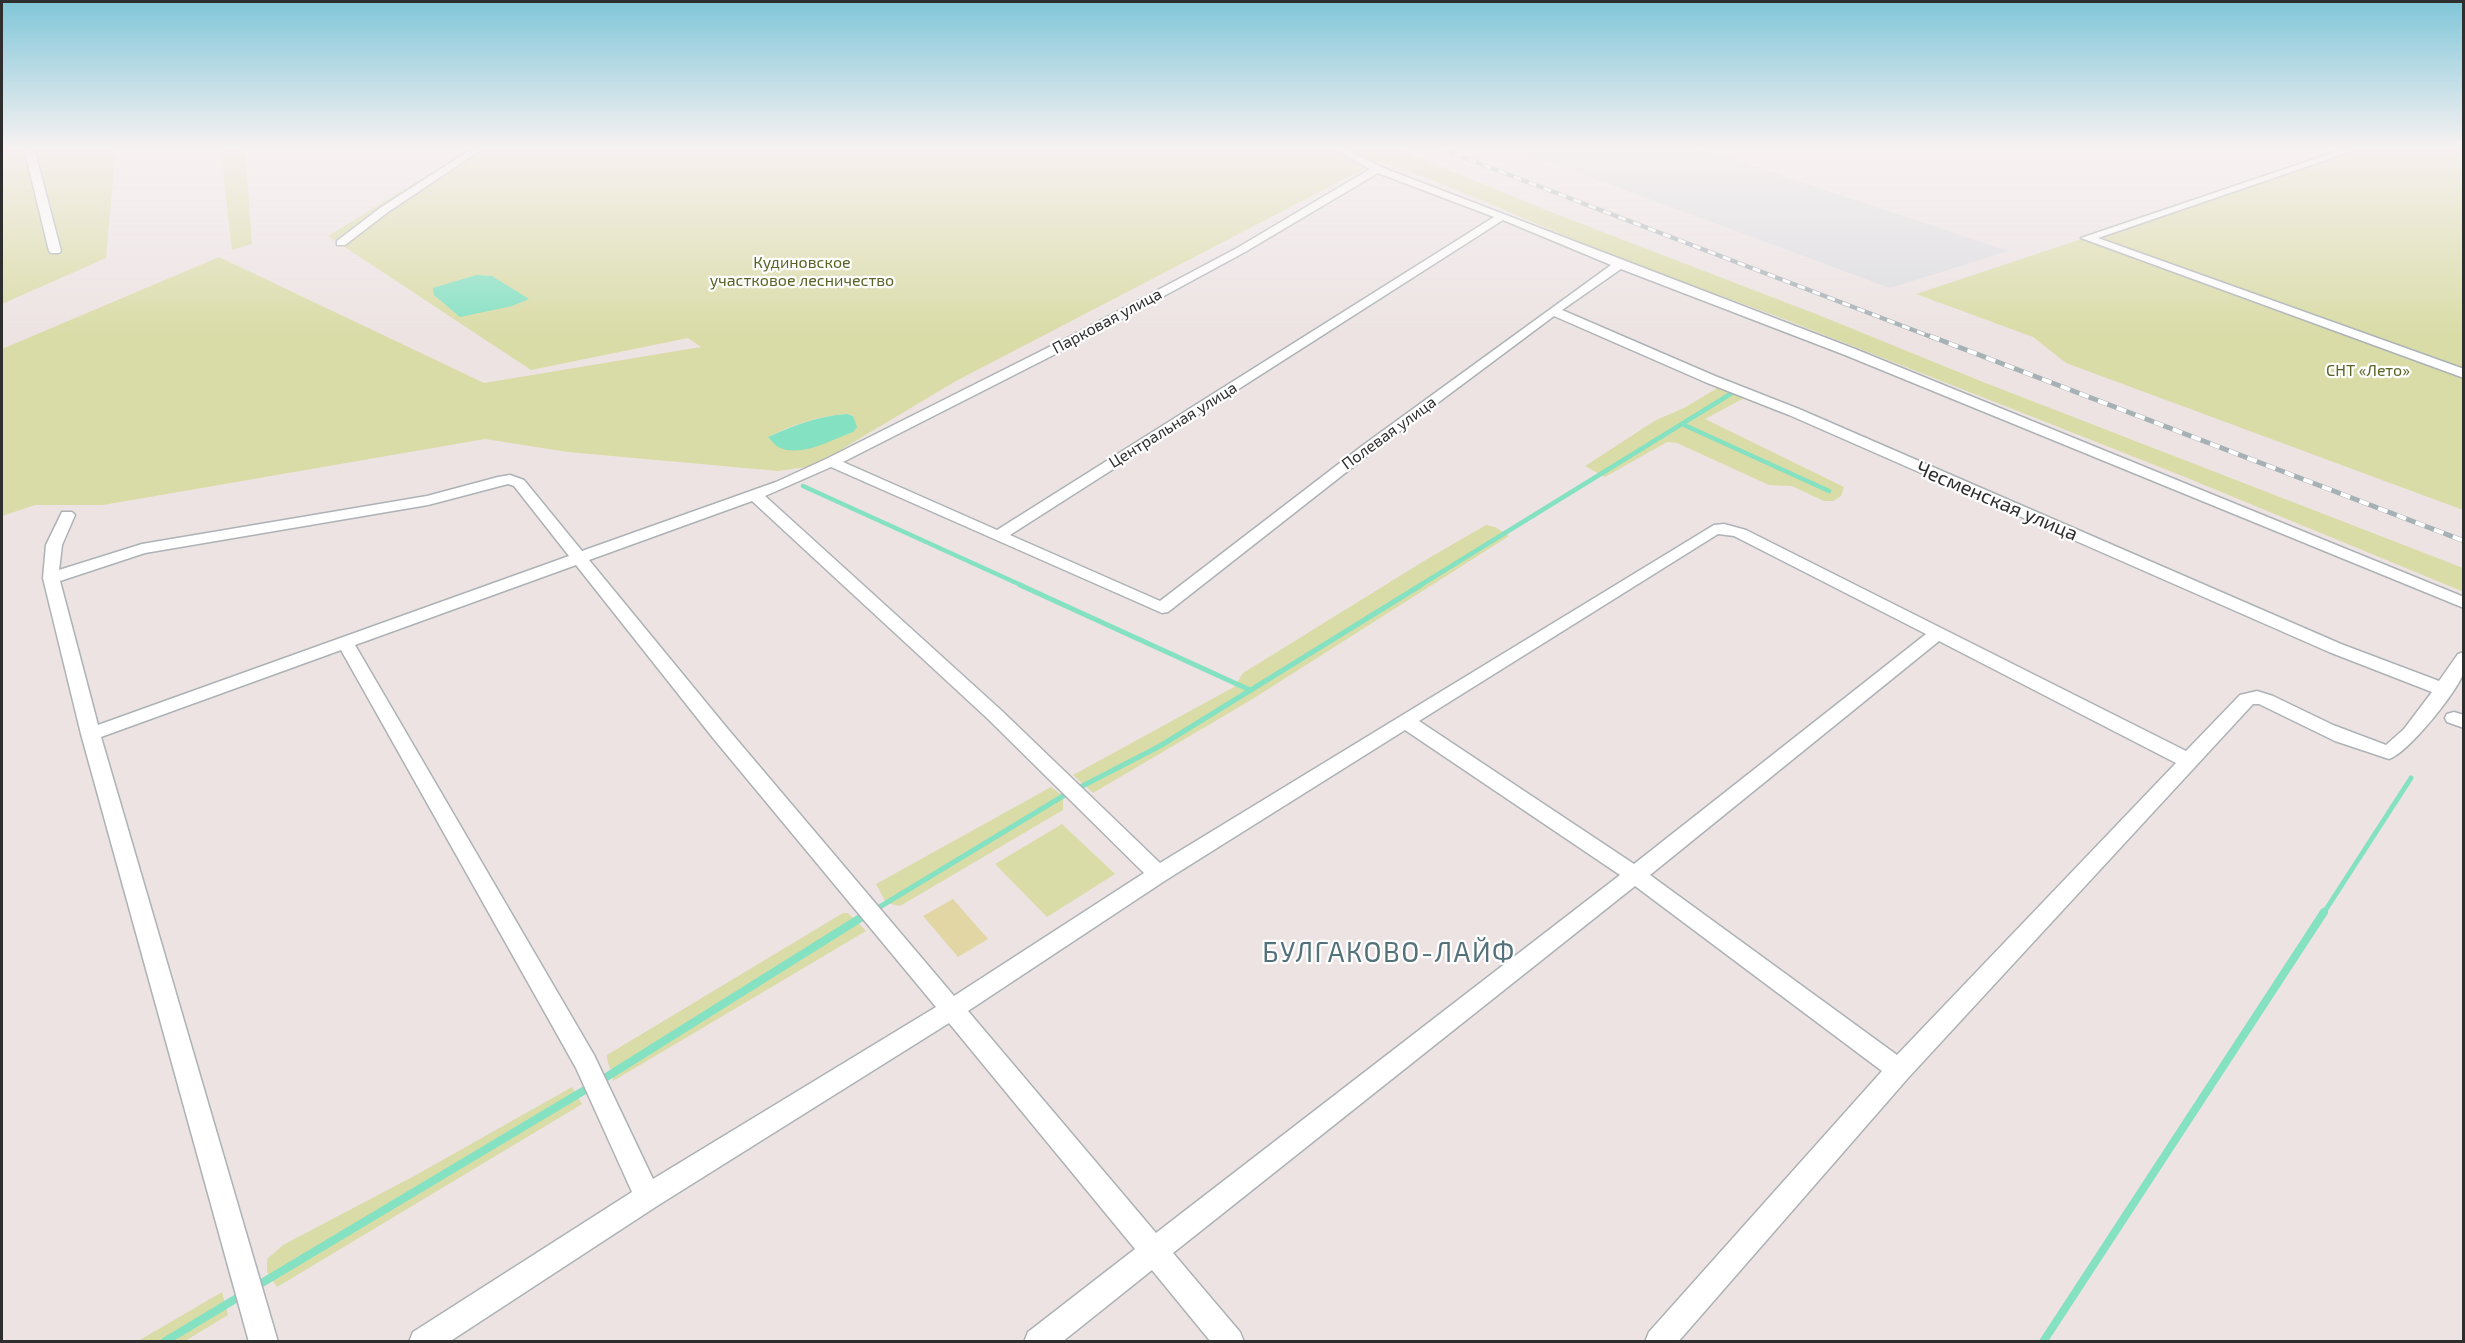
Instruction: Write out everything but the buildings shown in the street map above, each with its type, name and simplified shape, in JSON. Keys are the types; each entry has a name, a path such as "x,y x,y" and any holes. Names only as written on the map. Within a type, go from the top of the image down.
{"street":[{"path":"45,211 56,251"},
{"path":"341,243 383,211"},
{"name":"Парковая улица","path":"92,734 755,495 831,462 1077,338 1241,250 1307,211"},
{"path":"1488,211 1850,352 2463,603"},
{"path":"2169,211 2087,238 2463,374"},
{"name":"Центральная улица","path":"998,536 1502,216"},
{"name":"Полевая улица","path":"998,536 1162,608 1367,449 1620,264"},
{"name":"Чесменская улица","path":"1553,311 1710,379 1773,403 2335,648 2442,689"},
{"path":"831,462 998,536"},
{"path":"51,578 142,549 420,502 510,479 519,483 720,733 1230,1341"},
{"path":"755,495 995,715 1158,874"},
{"path":"67,515 55,534 50,556 51,578 92,734 264,1341"},
{"path":"423,1341 648,1197 951,1010 1158,874 1714,530 1724,528 1740,533 2187,760"},
{"path":"1038,1341 1635,875 1936,634"},
{"path":"345,642 585,1062 648,1197"},
{"path":"1659,1341 1899,1070 2187,760 2247,699 2257,697 2352,741 2389,752 2400,746 2431,706 2463,658"},
{"path":"1406,722 1635,875 1899,1070"}],"shaded area":[{"path":"1681,211 1887,211 2008,251 1890,288"},
{"path":"476,275 492,276 529,299 512,306 460,317 434,295 433,288"},
{"path":"847,414 853,416 857,427 853,432 816,447 787,450 778,447 768,437 807,422"},
{"path":"953,899 988,939 958,957 923,916"}],"green space":[{"path":"2,211 110,211 106,258 2,304"},
{"path":"227,211 250,211 252,244 232,250"},
{"name":"Кудиновское участковое лесничество","path":"369,211 1283,211 956,381 837,452 806,467 778,471 568,452 485,439 103,505 35,505 2,516 2,349 219,257 484,383 701,347 688,338 531,370 328,236","holes":["847,414 853,416 768,437 817,419"]},
{"name":"Кудиновское участковое лесничество","path":"1506,211 1548,211 2463,568 2464,592 2180,475 1779,317 1625,261"},
{"name":"СНТ «Лето»","path":"2167,211 2463,211 2463,510 2066,363 2033,337 1916,294"},
{"path":"1719,387 1748,396 1705,419 1844,487 1841,496 1833,501 1824,501 1792,486 1769,485 1677,443 1667,442 1605,477 1585,466 1656,420 1684,408"},
{"path":"1486,525 1495,527 1509,536 1251,700 1093,793 1073,775 1234,687 1243,673"},
{"path":"1051,787 1063,796 1063,810 900,906 886,903 876,884"},
{"path":"1062,824 1115,874 1047,917 995,864"},
{"path":"843,913 848,913 866,931 613,1081 607,1055"},
{"path":"572,1087 582,1104 277,1287 267,1272 267,1259 283,1245 416,1175"},
{"path":"222,1292 228,1315 185,1341 138,1341"}],"waterway":[{"path":"1419,586 1732,393"},
{"path":"1682,424 1829,491"},
{"path":"803,486 1023,586"},
{"path":"1020,585 1250,690"},
{"path":"868,914 1063,796 1160,746 1421,585"},
{"path":"2323,914 2411,778"},
{"path":"600,1081 870,912"},
{"path":"2043,1342 2324,912"},
{"path":"255,1287 590,1087"},
{"path":"164,1342 242,1295"}],"railway":[{"path":"1602,211 1934,338"},
{"path":"1930,336 2464,541"}],"district":[{"name":"БУЛГАКОВО-ЛАЙФ","path":"1389,953"}]}
